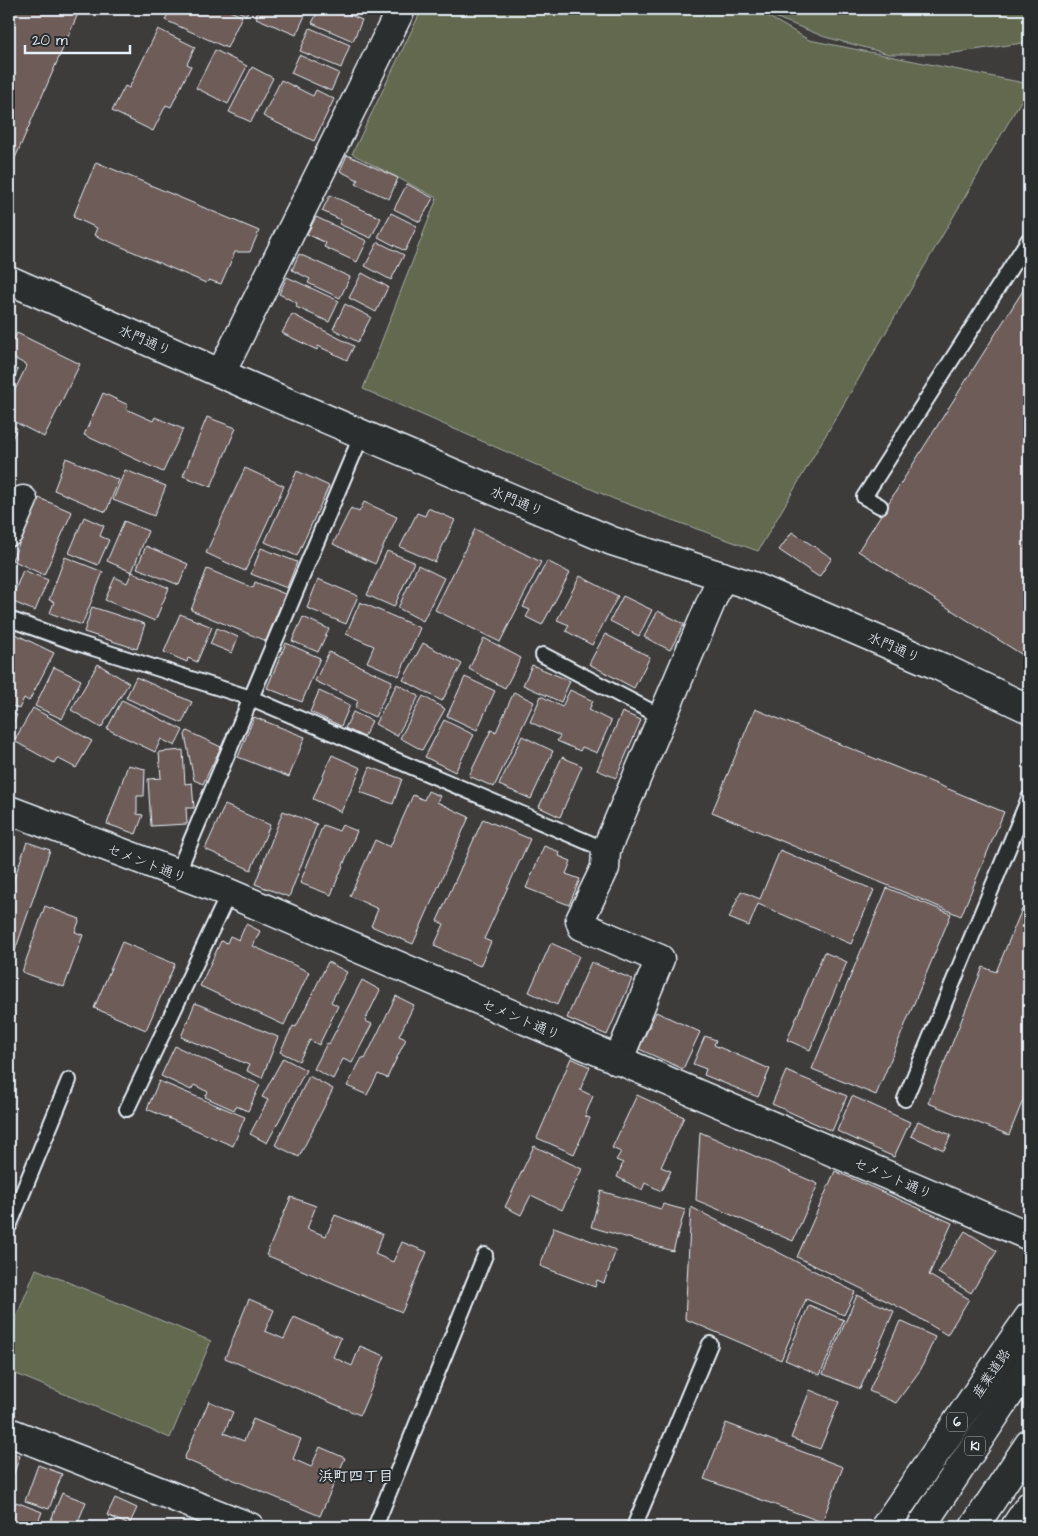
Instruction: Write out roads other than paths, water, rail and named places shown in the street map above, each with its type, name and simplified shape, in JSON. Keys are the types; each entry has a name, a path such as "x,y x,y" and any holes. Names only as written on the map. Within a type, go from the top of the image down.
{"main road":[{"path":"221,373 393,11"},
{"name":"水門通り","path":"9,280 612,542 762,590 941,667 1029,709"},
{"path":"9,532 22,500"},
{"path":"618,1061 660,959 582,926 580,920 605,868 606,850 722,576"},
{"name":"セメント通り","path":"9,810 229,894 1029,1236"},
{"name":"産業道路","path":"885,1527 1029,1317"},
{"name":"K1","path":"921,1527 1029,1364"},
{"path":"9,1432 250,1527"},
{"path":"974,1527 1029,1444"},
{"path":"1015,1527 1029,1506"}],"lane":[{"path":"880,506 864,497 1029,239"},
{"path":"177,874 362,434"},
{"path":"9,619 251,698 606,850"},
{"path":"543,654 662,718"},
{"path":"905,1099 1029,798"},
{"path":"127,1108 229,894"},
{"path":"9,1226 69,1080"},
{"path":"375,1527 485,1255"},
{"path":"634,1527 710,1344"}],"district":[{"name":"浜町四丁目","path":"356,1476"}]}
